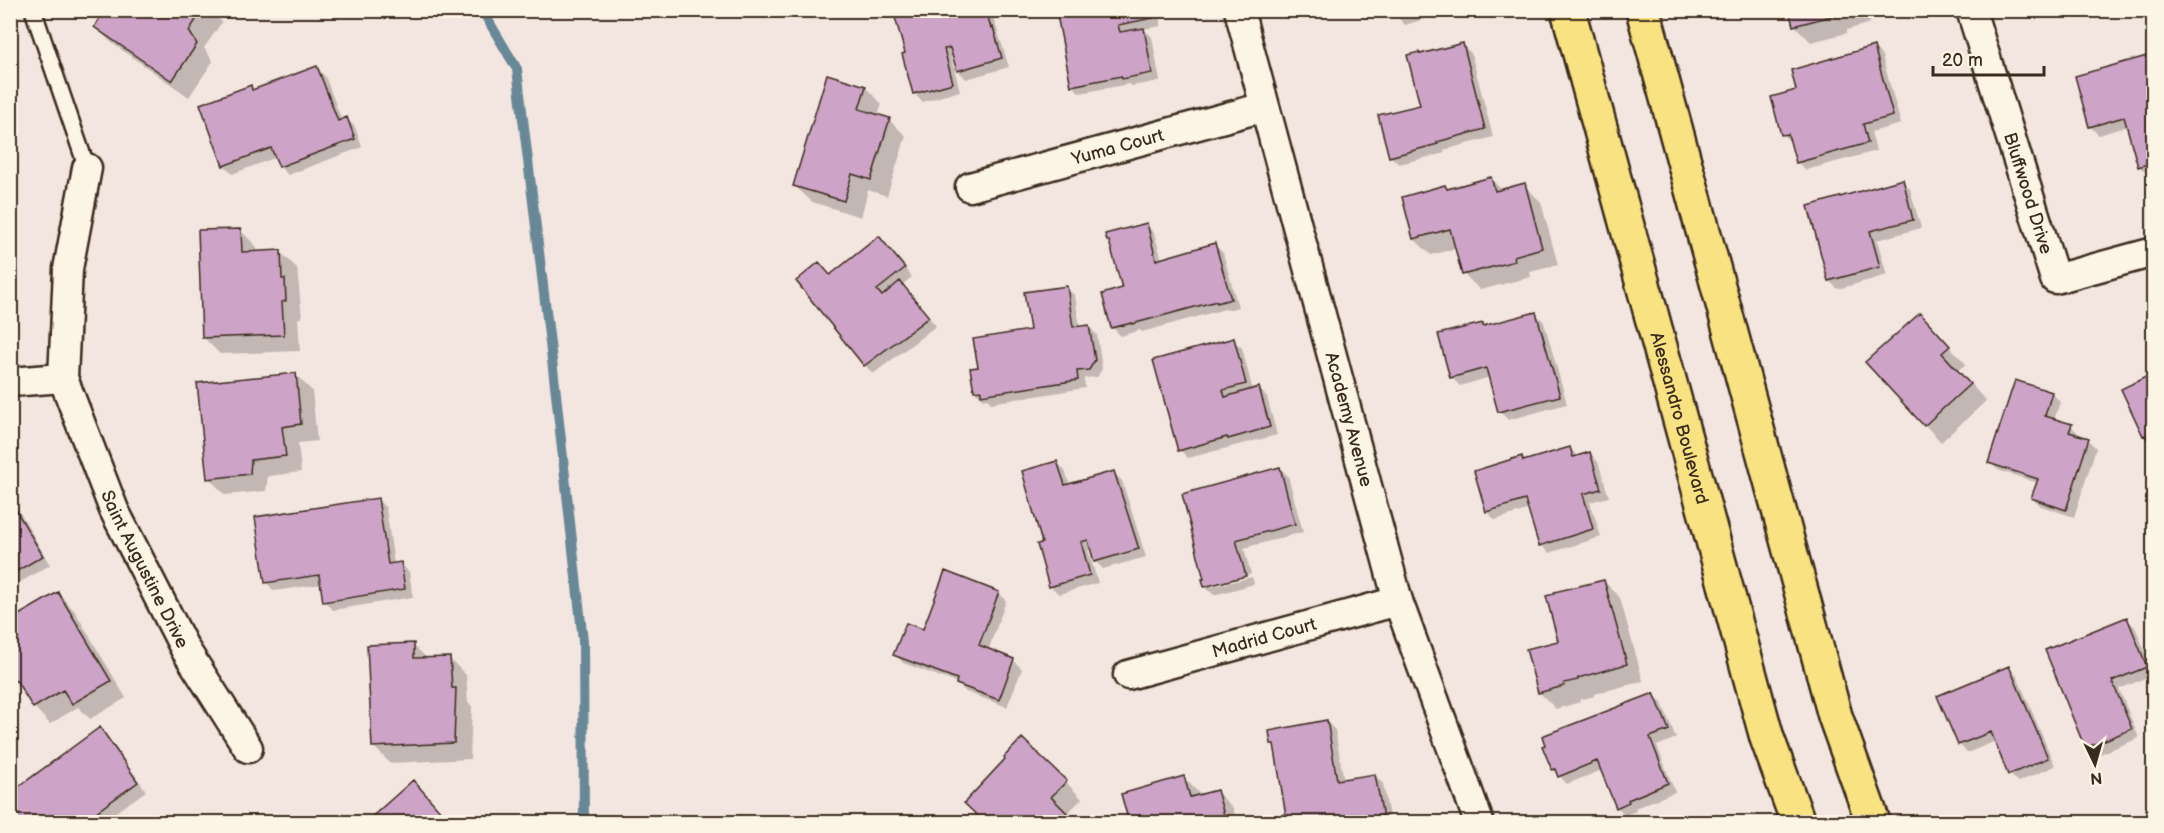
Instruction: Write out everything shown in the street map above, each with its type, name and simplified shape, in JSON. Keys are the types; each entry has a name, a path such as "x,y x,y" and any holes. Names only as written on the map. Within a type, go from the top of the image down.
{"main road":[{"name":"Alessandro Boulevard","path":"1568,10 1767,738 1798,822"},
{"path":"1643,10 1835,716 1873,822"}],"street":[{"name":"Academy Avenue","path":"1239,10 1398,601 1479,822"},
{"name":"Bluffwood Drive","path":"1971,10 2055,279 2154,252"},
{"name":"Yuma Court","path":"970,187 1264,106"},
{"name":"Saint Augustine Drive","path":"87,168 68,269 63,378 114,510 184,650 248,748"},
{"path":"10,382 63,378"},
{"name":"Madrid Court","path":"1128,675 1398,601"}],"lane":[{"path":"33,10 87,168"}],"building":[{"path":"105,10 202,10 189,31 197,44 172,81 94,27"},
{"path":"893,10 986,10 1002,58 957,71 950,48 944,49 953,83 913,94"},
{"path":"1056,10 1152,10 1153,18 1118,25 1120,32 1144,28 1152,73 1122,79 1121,76 1071,86"},
{"path":"1789,10 1841,10 1831,13 1832,16 1793,26"},
{"path":"1463,43 1485,129 1389,157 1378,115 1420,105 1407,55"},
{"path":"1874,46 1893,116 1863,124 1868,143 1796,163 1788,134 1781,135 1771,97 1796,90 1791,70"},
{"path":"2154,54 2154,162 2138,167 2124,117 2089,127 2075,76"},
{"path":"317,66 338,121 347,117 355,139 279,167 271,148 223,166 200,104 251,85 252,90"},
{"path":"827,74 866,86 859,109 890,118 871,180 852,174 844,201 793,186"},
{"path":"1491,177 1495,191 1525,183 1542,248 1514,256 1515,261 1462,275 1450,229 1413,239 1402,197 1445,185 1447,189"},
{"path":"1903,179 1913,220 1870,231 1880,267 1828,281 1808,206"},
{"path":"1147,223 1156,260 1215,243 1231,299 1111,328 1102,294 1122,288 1105,234"},
{"path":"241,229 242,252 281,250 282,279 285,279 286,301 282,302 284,335 202,338 198,230"},
{"path":"879,236 905,268 877,290 882,296 900,281 929,317 864,366 796,281 819,262 830,275"},
{"path":"1067,286 1073,327 1089,325 1095,360 1089,370 1077,371 1078,380 981,395 981,390 974,391 970,368 978,367 973,339 1030,330 1024,292"},
{"path":"1536,312 1560,396 1498,412 1486,368 1450,378 1438,334 1483,323 1483,326"},
{"path":"1920,313 1950,346 1942,353 1970,384 1924,426 1865,362"},
{"path":"1234,338 1246,384 1223,390 1225,397 1259,387 1270,427 1178,451 1153,360"},
{"path":"296,373 301,424 282,427 286,456 251,460 250,474 207,479 197,383"},
{"path":"2154,373 2154,452 2145,435 2143,436 2121,389"},
{"path":"2015,380 2052,392 2045,416 2072,424 2069,432 2089,438 2066,510 2031,498 2038,479 1988,463"},
{"path":"1570,447 1573,457 1590,452 1601,489 1583,494 1593,529 1539,546 1525,500 1486,512 1474,471 1522,456 1523,461"},
{"path":"1057,461 1065,485 1114,471 1139,549 1094,562 1088,540 1081,542 1090,575 1049,587 1037,544 1042,543 1022,471"},
{"path":"1280,467 1295,524 1236,540 1246,576 1204,587 1202,579 1204,579 1182,494"},
{"path":"378,498 388,564 401,562 405,589 323,602 319,575 265,583 255,517"},
{"path":"10,500 43,556 10,575"},
{"path":"945,571 999,592 979,645 1014,659 999,700 956,684 957,679 893,655 906,623 923,629"},
{"path":"1604,580 1627,664 1578,678 1578,680 1564,683 1564,686 1538,693 1526,649 1558,641 1546,596"},
{"path":"58,592 111,681 72,704 63,690 33,708 16,680 14,682 10,675 10,620"},
{"path":"2127,617 2147,667 2112,681 2132,729 2085,748 2045,650"},
{"path":"414,643 414,658 450,657 452,688 456,688 454,743 372,747 367,645"},
{"path":"2009,666 2048,758 2008,775 1991,732 1958,745 1937,696"},
{"path":"1654,693 1669,730 1650,737 1668,783 1628,800 1629,802 1616,808 1597,761 1558,777 1555,769 1552,770 1542,746 1545,745 1542,736"},
{"path":"1327,720 1337,780 1375,774 1383,817 1373,819 1372,816 1331,822 1287,822 1274,744 1271,744 1269,731"},
{"path":"100,727 138,782 95,813 102,822 18,822 10,811 10,793"},
{"path":"1022,738 1067,781 1051,797 1071,817 1065,822 984,822 964,803"},
{"path":"1184,776 1190,797 1217,790 1226,822 1133,822 1132,818 1128,819 1121,794"},
{"path":"413,780 442,813 436,820 438,822 366,822"}],"waterway":[{"path":"482,10 517,69 583,641 584,822"}]}
